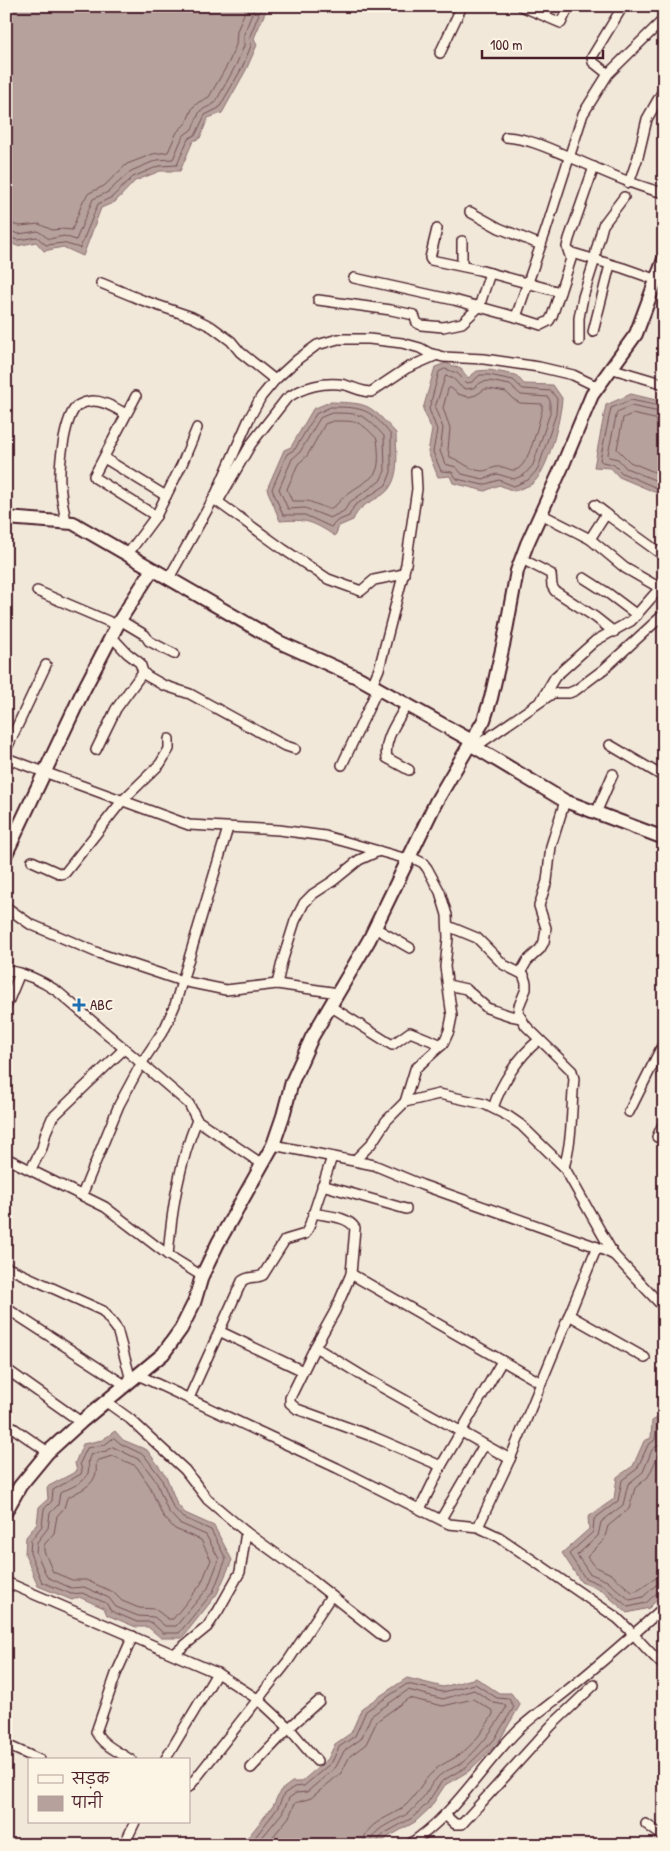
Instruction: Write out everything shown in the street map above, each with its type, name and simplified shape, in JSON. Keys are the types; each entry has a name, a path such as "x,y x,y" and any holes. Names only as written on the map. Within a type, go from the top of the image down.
{"street":[{"path":"440,53 462,6"},
{"path":"521,6 561,23 569,6"},
{"path":"608,74 593,62 592,57 623,6"},
{"path":"516,317 583,114 608,74 664,19"},
{"path":"629,183 638,157 647,119 664,89"},
{"path":"506,137 523,138 629,183 664,193"},
{"path":"354,278 479,307 545,325 552,316 571,259 567,247 568,239 594,167"},
{"path":"579,341 579,318 583,296 605,220 624,197"},
{"path":"470,212 499,228 541,246"},
{"path":"437,229 431,260 462,266 560,292"},
{"path":"462,241 462,266"},
{"path":"569,252 657,280"},
{"path":"6,1511 20,1486 48,1452 105,1401 164,1354 181,1328 194,1303 202,1276 218,1242 273,1146 284,1116 292,1082 301,1060 375,928 408,857 452,772 474,744 491,698 522,559 592,395 636,334 664,259"},
{"path":"593,332 610,265"},
{"path":"318,300 414,315 417,323 421,325 436,326 462,323 479,307 490,273"},
{"path":"102,283 142,300 192,316 212,326 231,340 240,352 275,380"},
{"path":"217,498 249,419 261,397 275,380 298,359 317,346 338,339 370,339 402,343 437,355 484,359 539,367 573,375 598,387"},
{"path":"169,578 251,444 292,394 310,387 328,384 342,385 371,392 407,368 437,355"},
{"path":"610,368 664,384"},
{"path":"136,396 94,476 156,516"},
{"path":"66,522 60,471 66,431 71,415 77,406 88,401 98,401 126,414"},
{"path":"127,555 156,516 182,464 197,428"},
{"path":"104,458 166,496"},
{"path":"342,765 375,686 404,574 417,489 416,471"},
{"path":"217,498 283,549 340,585 361,590 374,580 404,574"},
{"path":"595,505 664,556"},
{"path":"541,514 590,539 625,568 662,584 631,621 595,641 573,659 555,677 541,702"},
{"path":"590,539 605,514 608,515"},
{"path":"6,518 73,523 279,642 375,686 407,704 565,801 664,838"},
{"path":"522,559 551,574 552,586 555,591 614,632"},
{"path":"6,854 82,693 116,627 152,570"},
{"path":"584,578 637,615"},
{"path":"37,591 116,627 145,635 149,641 174,654"},
{"path":"474,744 553,693 569,693 576,690 604,669 664,615"},
{"path":"116,627 127,653 140,663 143,672 147,676 164,685 190,694 295,749"},
{"path":"6,750 46,665"},
{"path":"96,750 116,709 143,672"},
{"path":"407,704 387,742 385,751 387,758 409,770"},
{"path":"32,861 61,874 66,873 122,801 160,764 169,749 169,739"},
{"path":"610,745 664,777"},
{"path":"6,758 189,825 279,830 325,836 408,857 423,863 445,904 448,926 445,967 452,1016 449,1031 442,1045 432,1056 416,1066 405,1102 386,1121 371,1144 355,1160"},
{"path":"596,813 613,774"},
{"path":"564,1166 569,1150 574,1078 572,1071 539,1040 521,1018 518,1013 518,1006 526,989 522,972 523,968 544,942 546,928 539,906 547,882 552,846 565,801"},
{"path":"82,1195 119,1105 141,1064 165,1028 182,981 228,828"},
{"path":"278,984 290,936 304,904 313,894 333,882 359,860 379,851"},
{"path":"6,907 30,924 98,953 182,981 226,990 278,984 338,993"},
{"path":"448,926 477,938 504,965 524,975"},
{"path":"375,928 410,948"},
{"path":"6,970 42,981 57,991 188,1104 197,1120 262,1164"},
{"path":"6,1007 20,973"},
{"path":"448,985 466,989 492,1010 521,1018"},
{"path":"330,1006 392,1045 410,1032 442,1045"},
{"path":"493,1108 496,1098 511,1073 524,1055 539,1040"},
{"path":"629,1112 664,1042"},
{"path":"31,1169 42,1148 52,1118 124,1050"},
{"path":"405,1102 439,1094 484,1104 521,1125 564,1166 614,1255 664,1308"},
{"path":"168,1255 172,1212 179,1173 197,1120"},
{"path":"657,1137 664,1122"},
{"path":"273,1146 374,1165 422,1185 597,1246 614,1255"},
{"path":"188,1398 242,1281 248,1277 260,1277 263,1275 285,1240 305,1234 332,1157"},
{"path":"6,1158 106,1207 168,1255 202,1276"},
{"path":"322,1185 406,1208"},
{"path":"313,1212 352,1223 354,1228 351,1274 335,1311 290,1398 290,1403 292,1406 374,1437 441,1466"},
{"path":"478,1527 510,1460 597,1246"},
{"path":"6,1267 103,1311 117,1329 131,1380"},
{"path":"351,1274 541,1383"},
{"path":"6,1308 131,1380 188,1398 337,1468 449,1524 478,1527 499,1537 617,1618 634,1634 647,1651 664,1666"},
{"path":"569,1315 645,1358"},
{"path":"219,1331 303,1371"},
{"path":"315,1347 510,1460"},
{"path":"420,1509 441,1466 502,1361"},
{"path":"6,1369 81,1422"},
{"path":"105,1401 130,1419 185,1470 208,1500 246,1532 384,1637"},
{"path":"6,1423 48,1452"},
{"path":"441,1520 484,1445"},
{"path":"174,1654 207,1627 218,1611 240,1572 246,1532"},
{"path":"6,1582 218,1673 259,1700 289,1728 317,1761"},
{"path":"190,1786 288,1662 330,1596"},
{"path":"408,1845 432,1828 445,1815 504,1745 521,1728 664,1607"},
{"path":"128,1758 104,1742 96,1732 116,1674 133,1636"},
{"path":"165,1758 218,1673"},
{"path":"445,1815 455,1824 462,1824 545,1733 594,1684"},
{"path":"251,1768 289,1728 319,1701"},
{"path":"8,1746 35,1758"},
{"path":"124,1845 134,1824"},
{"path":"646,1824 664,1837"}],"water":[{"path":"6,6 268,6 254,38 257,45 246,70 222,113 208,118 200,138 193,141 180,171 160,171 135,181 115,202 101,208 83,256 63,247 44,251 36,242 17,246 6,241"},
{"path":"446,363 461,369 468,378 477,371 489,370 516,375 524,384 553,385 562,398 559,418 548,457 538,478 532,484 514,491 499,485 485,491 453,483 450,476 438,477 428,452 432,430 423,409 435,367"},
{"path":"631,394 664,402 664,496 619,477 611,468 594,467 606,405"},
{"path":"330,402 353,403 368,407 374,411 396,433 397,454 395,475 390,487 382,495 361,508 353,520 339,526 335,536 309,522 296,520 280,521 267,489 284,450 291,447 313,409"},
{"path":"664,1414 664,1593 649,1608 627,1613 601,1590 581,1582 562,1553 589,1529 588,1517 614,1499 617,1477 633,1466 644,1441 651,1438 652,1421"},
{"path":"115,1431 123,1440 147,1450 166,1476 177,1504 185,1513 214,1526 232,1560 217,1594 182,1638 161,1638 148,1627 136,1627 107,1615 104,1608 79,1597 72,1600 38,1586 25,1554 26,1537 37,1524 39,1507 48,1499 47,1487 77,1471 75,1463 83,1444 102,1440"},
{"path":"407,1678 443,1687 476,1678 499,1693 511,1693 520,1705 498,1743 469,1771 445,1785 430,1808 415,1822 388,1837 379,1845 234,1845 249,1836 273,1806 280,1791 292,1782 301,1782 328,1759 335,1744 351,1733 362,1708"}],"place":[{"name":"ABC","path":"79,1005"}]}
